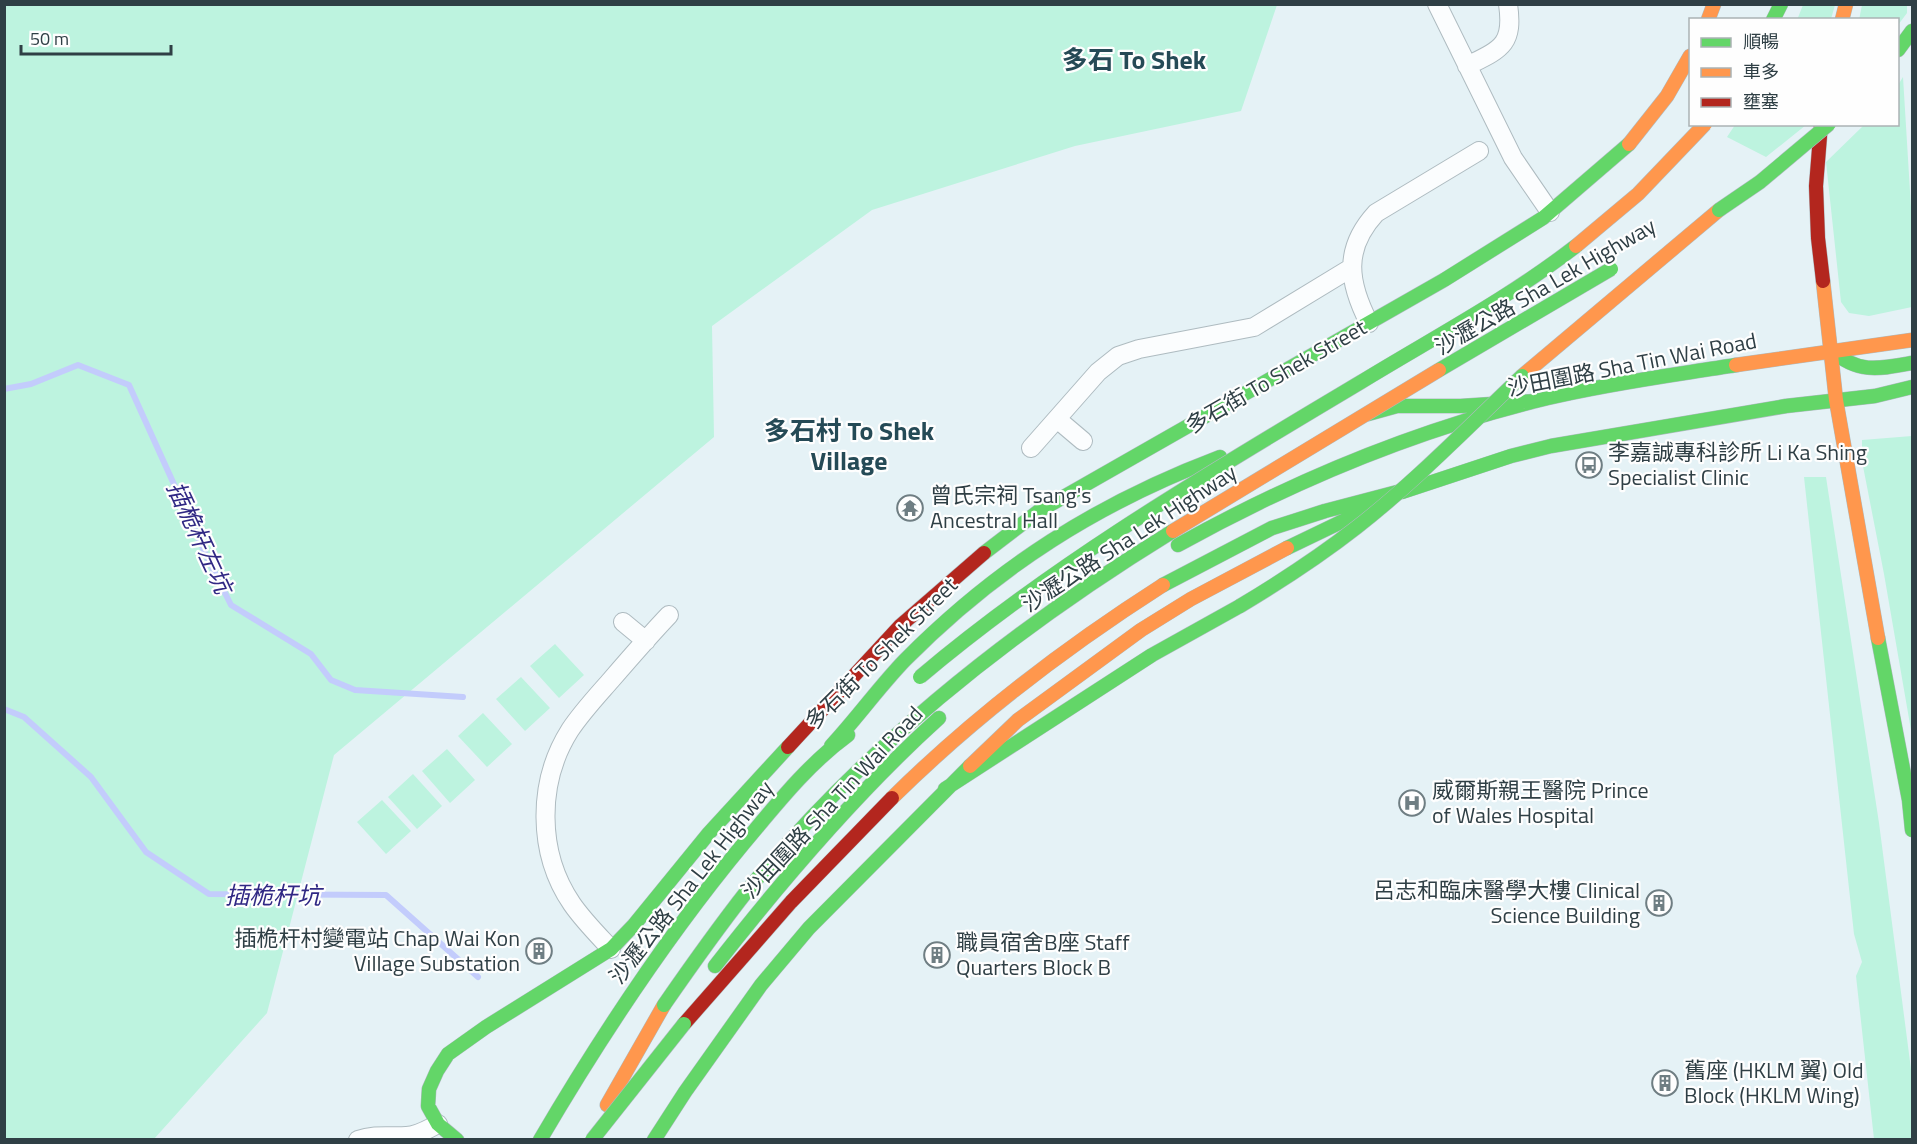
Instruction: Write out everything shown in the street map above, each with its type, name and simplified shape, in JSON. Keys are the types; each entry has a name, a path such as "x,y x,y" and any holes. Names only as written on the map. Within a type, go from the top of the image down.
{"main road":[{"path":"1774,18 1781,4"},
{"path":"1899,49 1912,31"},
{"name":"多石街 To Shek Street","path":"438,1124 428,1106 429,1089 448,1054 486,1027 611,948 634,925 709,834 900,626 964,569 1039,511 1444,280 1550,212 1634,140 1667,96 1689,58"},
{"name":"沙瀝公路 Sha Lek Highway","path":"912,684 988,620 1093,546 1189,485 1511,292 1547,268 1589,237 1636,197 1669,166 1703,126"},
{"path":"1821,126 1816,186 1818,238 1836,400 1872,608 1909,800 1912,830"},
{"name":"沙瀝公路 Sha Lek Highway","path":"1658,244 1719,210 1760,182 1827,126"},
{"path":"945,789 1126,671 1275,586 1318,556 1371,516 1439,456 1535,364 1719,210"},
{"name":"沙瀝公路 Sha Lek Highway","path":"591,1140 664,1005 719,925 754,882 819,810 880,748 937,699 1019,634 1135,555 1295,457 1621,264"},
{"name":"沙田圍路 Sha Tin Wai Road","path":"974,688 1018,651 1065,617 1164,553 1231,515 1340,466 1456,424 1536,400 1757,361 1912,340"},
{"path":"1831,350 1852,367 1878,368 1912,363"},
{"path":"591,1140 684,1024 789,902 948,746 1024,680 1130,605 1185,572 1275,526 1358,501 1405,490 1511,456 1551,446 1786,406 1875,396 1912,387"},
{"path":"831,746 855,721 904,661 971,597 1028,554 1070,527 1183,471 1243,449 1398,406 1461,406 1536,400"},
{"path":"654,1140 761,985 809,928 945,789 1018,720 1141,630 1191,599 1258,562 1405,490"},
{"name":"沙田圍路 Sha Tin Wai Road","path":"603,1140 704,982 756,914 835,823 884,771 952,707"},
{"name":"沙瀝公路 Sha Lek Highway","path":"540,1140 615,1015 726,863 831,746 878,712"},
{"path":"438,1124 457,1140"}],"street":[{"path":"1437,4 1513,158 1550,212"},
{"path":"1467,66 1492,53 1509,34 1508,4"},
{"path":"1369,323 1357,298 1351,268 1358,240 1365,225 1376,213 1479,151"},
{"path":"1031,448 1104,365 1118,356 1139,349 1254,327 1351,268"},
{"path":"1057,419 1083,441"},
{"path":"611,948 586,922 561,886 548,848 545,805 555,762 569,732 669,615"},
{"path":"623,622 645,641"},
{"path":"358,1140 382,1134 406,1136 417,1134 438,1124"}],"green space":[{"path":"5,4 1277,5 1241,111 1075,146 872,210 712,326 714,437 334,755 267,1013 154,1139 5,1140"},
{"path":"1803,5 1835,5 1831,18 1798,18"},
{"path":"1862,5 1907,5 1907,13 1899,24 1899,18 1859,18"},
{"path":"1903,77 1912,224 1912,307 1869,316 1849,313 1841,302 1826,162 1863,126 1899,126 1899,83"},
{"path":"1734,126 1805,126 1766,157 1727,137"},
{"path":"1912,436 1912,736 1862,461 1862,440"},
{"path":"1804,477 1826,477 1879,823 1912,1077 1912,1139 1874,1139 1856,976 1862,962 1854,934"},
{"path":"555,644 584,675 559,698 530,666"},
{"path":"521,677 550,708 525,731 496,699"},
{"path":"483,713 512,744 487,767 458,736"},
{"path":"447,749 475,780 450,803 422,771"},
{"path":"413,774 442,806 417,829 388,797"},
{"path":"382,800 411,831 386,854 357,822"}],"waterway":[{"name":"插桅杆左坑","path":"4,389 31,384 78,365 129,385 231,605 311,654 331,680 355,690 463,697"},
{"name":"插桅杆坑","path":"4,709 24,717 91,777 146,852 209,894 386,895 478,977"}],"traffic: fast":[{"path":"1774,18 1781,4"},
{"path":"1899,49 1912,31"},
{"path":"1719,210 1760,182 1827,126"},
{"path":"984,553 1039,511 1444,280 1543,218 1629,144"},
{"path":"920,677 1025,595 1134,520 1498,300 1576,246"},
{"path":"1439,370 1611,269"},
{"path":"1831,350 1850,363 1869,368 1912,363"},
{"path":"1178,545 1312,478 1452,425 1571,393 1736,365"},
{"path":"1240,606 1343,538 1379,509 1522,376"},
{"path":"1402,492 1511,456 1551,446 1786,406 1875,396 1912,387"},
{"path":"1368,414 1397,406 1461,406 1536,401"},
{"path":"831,746 905,660 940,626 1013,567 1051,541 1132,495 1220,457"},
{"path":"1163,585 1272,528 1405,490"},
{"path":"1287,548 1366,510"},
{"path":"664,1005 747,891 841,787 892,739 1000,649 1114,568 1173,531"},
{"path":"945,789 1152,655 1240,606"},
{"path":"1878,638 1909,800 1912,830"},
{"path":"715,966 822,837 879,776 939,718"},
{"path":"540,1140 611,1025 688,914 793,786 819,759 848,735"},
{"path":"457,1140 438,1124 428,1106 429,1089 448,1054 486,1027 611,949 634,925 709,833 788,747"},
{"path":"654,1140 761,985 809,928 970,766"},
{"path":"592,1140 684,1024"}],"traffic: slow":[{"path":"1709,18 1714,4"},
{"path":"1842,18 1846,4"},
{"path":"1629,144 1667,96 1689,58"},
{"path":"1576,246 1638,194 1703,126"},
{"path":"1522,376 1719,210"},
{"path":"1823,281 1836,400 1878,638"},
{"path":"1736,365 1912,340"},
{"path":"1173,531 1439,370"},
{"path":"970,766 1018,720 1141,630 1191,599 1287,548"},
{"path":"892,798 955,739 1022,684 1091,633 1163,585"},
{"path":"607,1105 664,1005"}],"traffic: jam":[{"path":"1821,126 1816,186 1818,238 1823,281"},
{"path":"788,747 900,626 984,553"},
{"path":"684,1024 791,902 892,798"}],"place":[{"name":"李嘉誠專科診所 Li Ka Shing Specialist Clinic","path":"1589,465"},
{"name":"曾氏宗祠 Tsang's Ancestral Hall","path":"910,508"},
{"name":"威爾斯親王醫院 Prince of Wales Hospital","path":"1412,803"},
{"name":"呂志和臨床醫學大樓 Clinical Science Building","path":"1659,903"},
{"name":"插桅杆村變電站 Chap Wai Kon Village Substation","path":"539,951"},
{"name":"職員宿舍B座 Staff Quarters Block B","path":"937,955"},
{"name":"舊座 (HKLM 翼) Old Block (HKLM Wing)","path":"1665,1083"}],"district":[{"name":"多石 To Shek","path":"1134,59"},
{"name":"多石村 To Shek Village","path":"849,445"}]}
